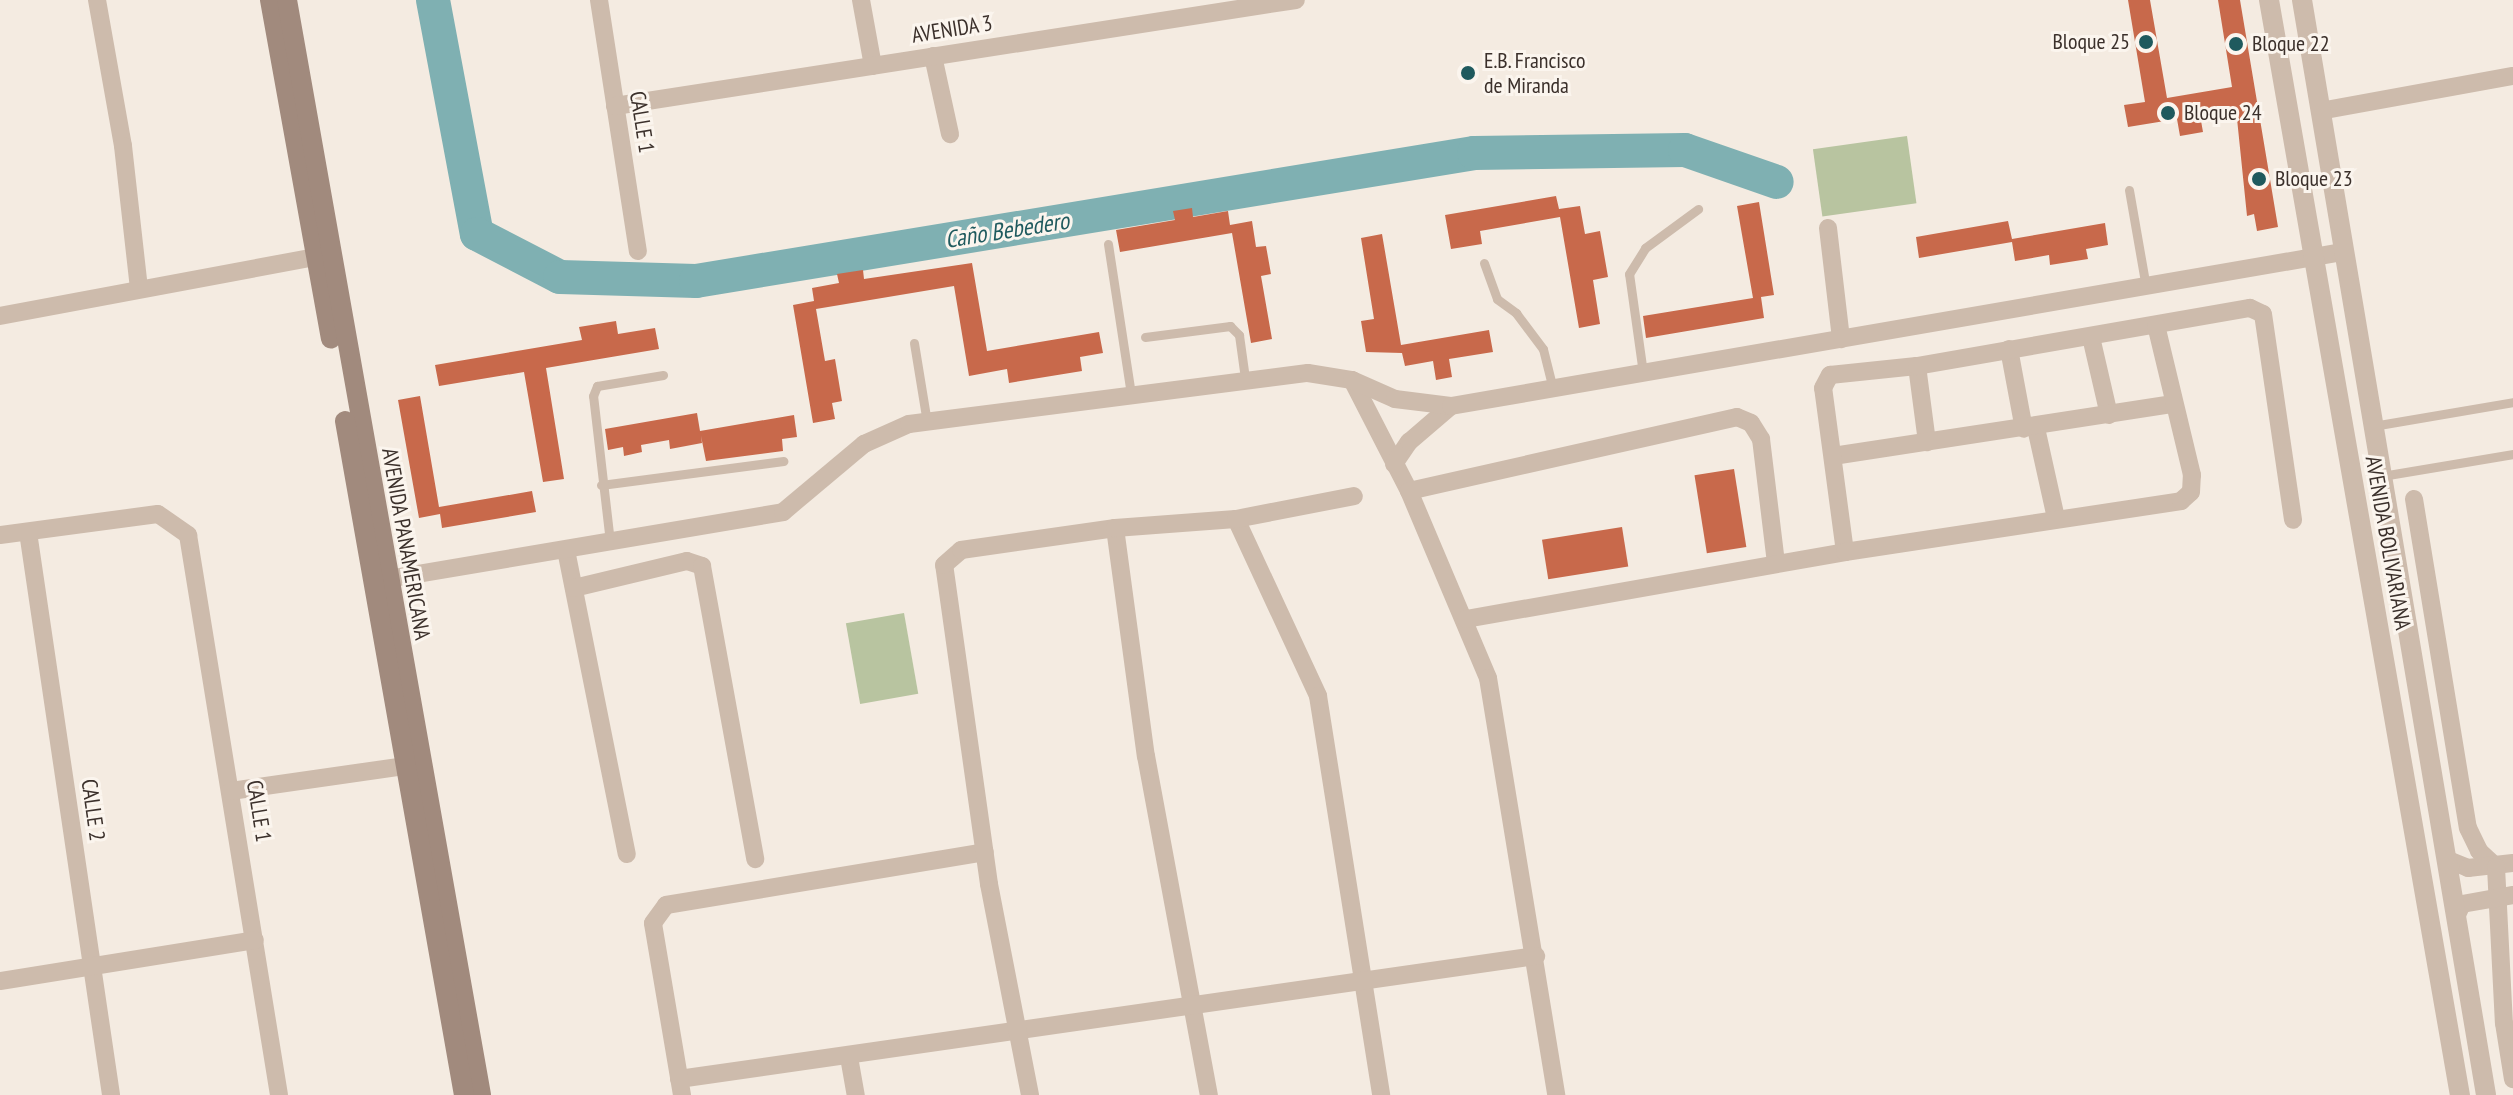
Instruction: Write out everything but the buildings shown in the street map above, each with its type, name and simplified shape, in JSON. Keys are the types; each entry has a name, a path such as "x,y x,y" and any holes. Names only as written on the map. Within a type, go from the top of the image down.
{"main road":[{"name":"AVENIDA PANAMERICANA","path":"270,0 324,256"},
{"name":"AVENIDA PANAMERICANA","path":"287,0 324,256 413,764 464,1095"},
{"name":"AVENIDA PANAMERICANA","path":"413,764 481,1095"}],"street":[{"path":"97,0 123,146 139,288"},
{"name":"CALLE 1","path":"599,0 638,251"},
{"path":"861,0 873,66"},
{"name":"AVENIDA 3","path":"615,106 933,56 1190,8 1296,0"},
{"name":"AVENIDA BOLIVARIANA","path":"2269,0 2460,1095"},
{"name":"AVENIDA BOLIVARIANA","path":"2302,0 2486,1095"},
{"path":"933,56 950,134"},
{"path":"2320,111 2513,76"},
{"path":"1828,228 1841,339"},
{"path":"380,580 783,512 864,444 889,431 927,422 1245,378 1308,373 1352,380 1395,399 1451,406 2343,252"},
{"path":"0,316 324,256"},
{"path":"1845,552 1824,379 2091,337 2250,308 2263,314 2293,520"},
{"path":"1466,619 1776,563 2181,501 2191,492 2192,475 2156,325"},
{"path":"2091,337 2109,415"},
{"path":"2009,349 2056,518"},
{"path":"1917,366 1927,442"},
{"path":"1352,380 1409,491 1466,619 1488,678 1536,956 1556,1095"},
{"path":"1833,456 2173,404"},
{"path":"1394,464 1409,442 1451,406"},
{"path":"1409,491 1737,417 1751,423 1761,439 1776,563"},
{"path":"1030,1095 985,852 944,565 961,550 1115,528 1236,519 1354,496"},
{"path":"2414,499 2468,828 2479,851 2504,865"},
{"name":"CALLE 1","path":"28,532 158,514 188,535 279,1095"},
{"path":"1236,519 1318,696 1381,1095"},
{"path":"1115,528 1146,756 1195,1005 1209,1095"},
{"path":"0,535 28,532"},
{"name":"CALLE 2","path":"28,532 111,1095"},
{"path":"566,550 627,854"},
{"path":"574,588 687,561 702,566 755,859"},
{"path":"231,791 413,764"},
{"path":"985,852 666,905 653,923 681,1087 1020,1030 1536,956"},
{"path":"2446,859 2468,868 2504,865"},
{"path":"2504,865 2513,1079"},
{"path":"2456,917 2462,904 2504,896"},
{"path":"0,981 255,940"},
{"path":"849,1057 856,1095"}],"lane":[{"path":"2129,190 2146,287"},
{"path":"1643,373 1629,274 1645,248 1698,209"},
{"path":"1108,244 1131,394"},
{"path":"1484,263 1497,299 1516,313 1543,349 1553,389"},
{"path":"1145,337 1230,326 1239,335 1245,378"},
{"path":"914,343 927,422"},
{"path":"610,543 593,396 597,386 663,375"},
{"path":"2373,426 2513,402"},
{"path":"2381,476 2513,454"},
{"path":"601,485 783,461"}],"green space":[{"path":"1907,136 1916,203 1822,217 1813,149"},
{"path":"904,613 918,694 860,704 846,623"}],"waterway":[{"name":"Caño Bebedero","path":"433,0 477,234 560,277 696,281 1474,153 1685,150 1777,182"}],"place":[{"name":"Bloque 25","path":"2146,42"},
{"name":"Bloque 22","path":"2236,44"},
{"name":"E.B. Francisco de Miranda","path":"1468,73"},
{"name":"Bloque 24","path":"2168,113"},
{"name":"Bloque 23","path":"2259,179"}]}
